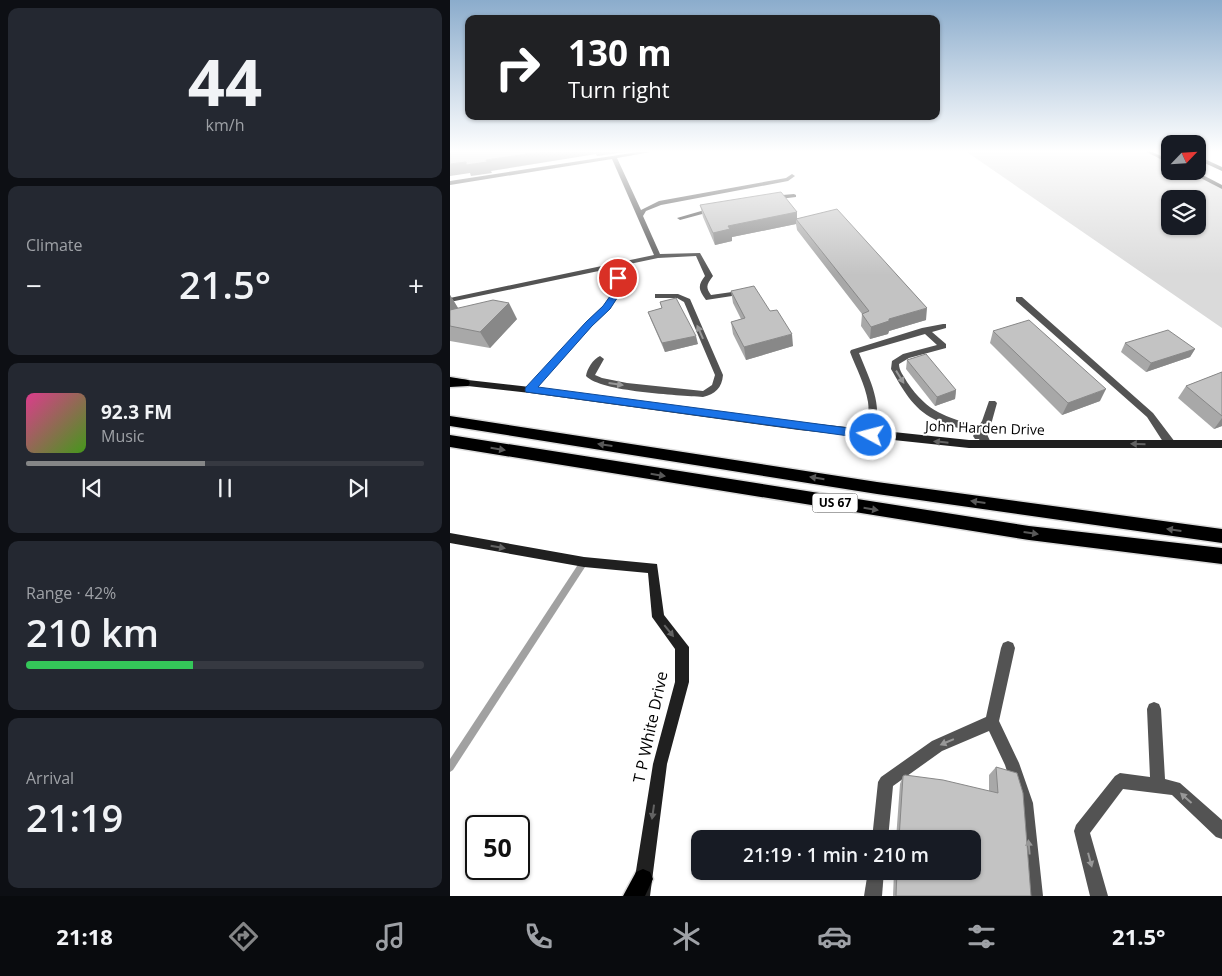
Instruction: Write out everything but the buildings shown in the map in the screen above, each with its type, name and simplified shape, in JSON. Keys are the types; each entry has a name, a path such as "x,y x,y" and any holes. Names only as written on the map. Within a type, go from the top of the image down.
{"highway":[{"name":"US 67","path":"450,421 877,488 1222,536"},
{"name":"US 67","path":"450,441 732,488 1029,533 1222,556"}],"main road":[{"name":"John Harden Drive","path":"454,382 530,390 871,435 969,444 1222,444"},
{"name":"T P White Drive","path":"450,538 584,562 653,568 658,617 682,647 682,682 660,764 639,890"}],"lane":[{"path":"629,192 658,256"},
{"path":"640,216 644,210 659,203 719,192"},
{"path":"762,200 794,196"},
{"path":"680,218 719,208"},
{"path":"450,300 658,256 698,254 709,276 703,283 703,290 709,298 732,294"},
{"path":"530,390 589,324 607,308 619,289 616,266"},
{"path":"600,359 591,370 590,376 596,380 615,384 703,394 715,389 719,384 719,375 687,301 678,296 658,296"},
{"path":"1019,299 1150,415 1171,444"},
{"path":"871,435 875,416 870,387 854,352 943,326"},
{"path":"926,330 943,346 901,358 895,363 895,369 922,408 946,421 967,426 981,432 986,444"},
{"path":"969,444 974,444 981,432 987,420 992,402"},
{"path":"1008,648 992,722 1012,763 1025,803 1034,896"},
{"path":"1154,709 1158,786"},
{"path":"881,830 886,782 938,746 992,722"},
{"path":"1099,896 1082,831 1120,781 1175,788 1222,831"},
{"path":"873,896 875,880"}],"shaded area":[{"path":"1025,192 1161,192 1161,235 1206,235 1206,192 1222,192 1222,328"}],"waterway":[{"path":"450,767 584,562"}],"route":[{"path":"618,278 619,289 607,308 589,324 530,390 871,435"}]}
